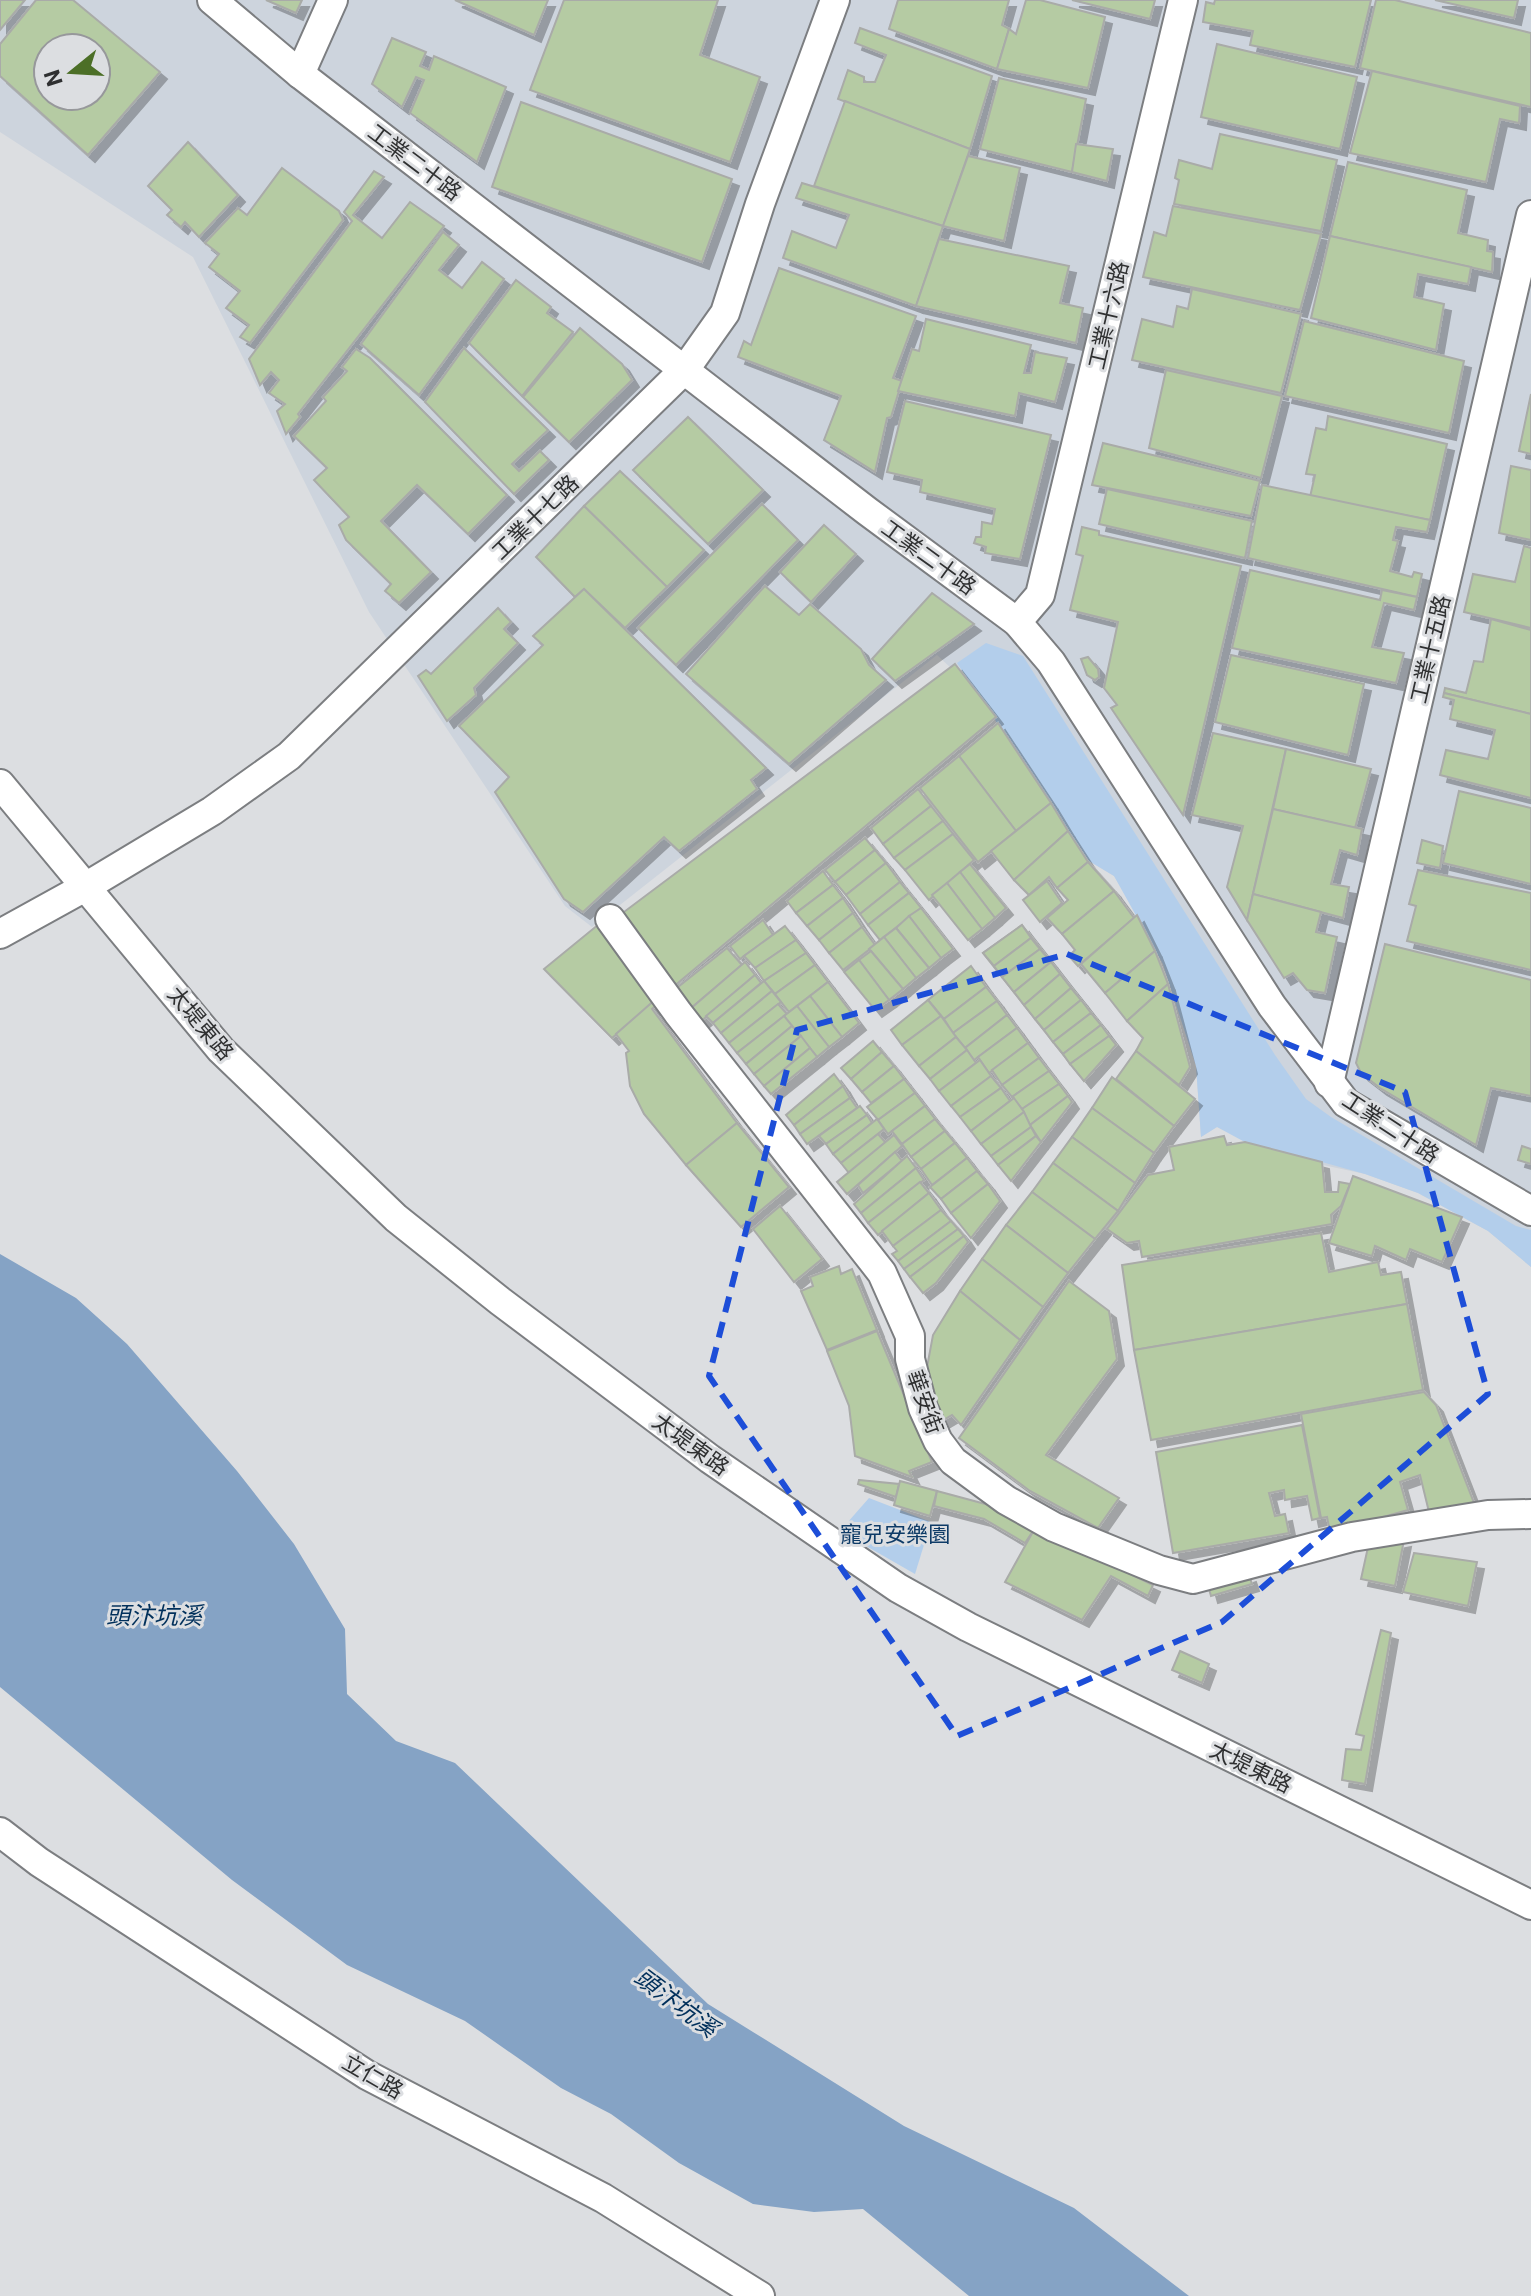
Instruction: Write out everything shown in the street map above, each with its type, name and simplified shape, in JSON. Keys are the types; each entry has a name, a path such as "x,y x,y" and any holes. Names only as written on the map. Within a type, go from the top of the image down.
{"street":[{"name":"工業二十路","path":"212,0 300,74 686,368 867,511 1017,622 1051,662 1272,1006 1346,1103 1531,1211"},
{"path":"300,74 333,0"},
{"name":"工業十七路","path":"0,934 212,811 289,756 686,368 725,313 760,204 835,0"},
{"name":"工業十六路","path":"1017,622 1040,595 1183,0"},
{"name":"工業十五路","path":"1329,1083 1531,215"},
{"name":"太堤東路","path":"0,784 221,1050 396,1218 500,1301 710,1459 898,1588 968,1627 1531,1905"},
{"name":"華安街","path":"610,919 687,1025 882,1273 910,1336 910,1359 916,1384 938,1441 953,1461 1006,1500 1054,1527 1159,1570 1193,1579 1352,1537 1488,1515 1531,1514"},
{"name":"立仁路","path":"0,1832 39,1862 367,2075 603,2198 760,2296"}],"highlighted area":[{"path":"1067,954 1405,1092 1488,1394 1222,1622 957,1736 709,1376 797,1030"}],"shaded area":[{"path":"0,0 1531,0 1531,1267 1488,1231 1418,1193 1365,1174 1323,1165 1217,1127 1201,1137 1196,1066 1163,964 1137,912 1114,876 1089,861 997,721 967,683 937,655 592,927 565,906 369,612 193,257 0,132"}],"green space":[{"path":"986,643 1023,656 1275,1055 1306,1099 1331,1117 1516,1226 1531,1230 1531,1267 1488,1231 1418,1193 1293,1154 1267,1154 1217,1127 1201,1137 1196,1066 1163,964 1114,876 1089,861 957,663"},
{"name":"寵兒安樂園","path":"869,1498 931,1522 915,1574 840,1531"}],"water":[{"name":"頭汴坑溪","path":"0,1254 76,1298 127,1344 237,1471 294,1544 345,1629 347,1694 396,1741 455,1763 708,2004 904,2126 1074,2208 1189,2296 969,2296 863,2209 814,2212 753,2204 679,2163 611,2114 561,2088 465,2021 347,1965 232,1880 0,1687"}],"building":[{"path":"0,0 25,0 0,30"},
{"path":"36,0 73,0 112,32 32,32 32,105 0,76 0,44"},
{"path":"266,0 302,0 296,13"},
{"path":"455,0 548,0 534,35"},
{"path":"564,0 718,0 700,55 760,77 730,162 530,90"},
{"path":"898,0 1009,0 1002,25 1009,29 997,69 889,29"},
{"path":"1026,0 1040,0 1105,17 1088,88 997,69 1009,29 1016,34"},
{"path":"1072,0 1155,0 1150,19"},
{"path":"1215,0 1371,0 1355,67 1250,45 1253,31 1203,22 1206,2 1214,4"},
{"path":"1376,0 1395,0 1531,33 1531,107 1360,68"},
{"path":"1435,0 1518,0 1514,18"},
{"path":"860,28 992,76 970,149 838,99 848,70 864,77 864,82 875,82 886,55 855,43"},
{"path":"112,32 160,72 88,155 40,112 112,112"},
{"path":"392,38 426,52 420,66 429,70 434,56 506,87 477,162 410,113 424,80 416,77 402,107 372,84"},
{"path":"1217,44 1357,77 1340,149 1201,117"},
{"path":"1372,71 1520,106 1519,123 1500,119 1486,182 1350,153"},
{"path":"999,78 1086,99 1072,172 980,149"},
{"path":"845,101 970,149 943,226 814,186"},
{"path":"521,102 732,179 702,262 492,187"},
{"path":"1220,134 1337,160 1321,231 1174,204 1179,160 1212,169"},
{"path":"188,142 238,195 199,237 185,222 181,227 167,215 172,210 148,186"},
{"path":"1076,144 1113,149 1107,181 1072,172"},
{"path":"968,156 1020,168 1004,241 943,226"},
{"path":"1348,162 1467,190 1458,233 1488,240 1487,251 1493,252 1492,272 1330,236"},
{"path":"282,168 339,211 343,220 250,343 240,337 249,325 226,308 240,291 209,267 219,254 205,243 238,208 247,215"},
{"path":"374,171 384,177 353,215 382,238 410,202 444,226 298,414 300,417 286,434 277,411 285,404 269,393 279,380 271,372 260,385 249,359 352,221 344,212"},
{"path":"802,183 943,226 916,306 783,258 792,231 836,248 849,215 796,198"},
{"path":"1173,206 1321,234 1300,310 1143,277 1154,232 1166,236"},
{"path":"443,232 459,245 439,270 462,288 482,262 504,279 419,395 361,344"},
{"path":"1330,236 1471,267 1468,284 1418,274 1414,297 1444,304 1436,350 1311,318"},
{"path":"939,239 1069,266 1060,303 1083,308 1076,343 916,306"},
{"path":"779,268 916,316 893,378 902,381 891,417 887,418 875,472 824,440 841,396 738,357 744,341 751,345"},
{"path":"516,280 551,307 547,313 573,332 522,396 469,343"},
{"path":"1192,289 1301,314 1281,393 1132,360 1142,319 1173,327 1177,306 1188,309"},
{"path":"926,319 1031,345 1024,373 1031,373 1035,352 1067,358 1055,402 1019,393 1015,416 898,391 912,349 919,351"},
{"path":"1304,321 1464,361 1449,433 1285,396"},
{"path":"580,328 622,364 632,380 569,442 523,397"},
{"path":"464,348 548,430 512,464 519,471 540,451 549,460 514,494 425,402"},
{"path":"356,349 370,358 507,495 468,534 417,485 381,521 431,572 399,603 385,591 391,584 346,540 339,525 349,517 314,480 327,468 294,436 326,401 323,397 347,371 342,367"},
{"path":"1166,370 1282,396 1261,478 1149,448"},
{"path":"1531,394 1531,454 1519,451"},
{"path":"905,401 1051,435 1020,559 985,553 986,547 974,543 976,537 981,537 982,522 992,524 995,509 920,492 922,480 887,472"},
{"path":"1328,416 1447,444 1430,520 1310,497 1315,475 1306,474 1316,428 1326,430"},
{"path":"688,417 763,490 708,544 633,470"},
{"path":"1103,443 1260,481 1251,516 1092,485"},
{"path":"1511,466 1531,470 1531,540 1499,533"},
{"path":"620,471 704,550 667,587 584,506"},
{"path":"1262,485 1430,520 1427,532 1396,527 1393,540 1398,541 1390,571 1412,577 1414,572 1422,574 1417,597 1248,558"},
{"path":"1107,489 1252,521 1245,558 1099,524"},
{"path":"762,504 798,540 676,665 638,628"},
{"path":"584,506 667,587 625,628 584,589 575,597 536,557"},
{"path":"824,525 856,554 811,602 780,572"},
{"path":"1082,527 1099,531 1099,535 1241,566 1183,815 1111,708 1117,705 1104,688 1118,622 1070,610 1083,556 1076,554"},
{"path":"1524,546 1531,548 1531,628 1464,612 1473,574 1515,582"},
{"path":"1250,570 1380,600 1382,590 1417,597 1414,610 1384,603 1372,647 1404,653 1396,683 1232,648"},
{"path":"765,586 799,615 810,604 861,649 869,665 886,680 789,764 686,674"},
{"path":"584,589 766,768 751,780 757,789 679,851 664,837 583,912 564,899 495,792 509,777 459,726 543,645 533,636"},
{"path":"932,593 974,624 895,681 872,659"},
{"path":"498,608 511,622 504,629 518,643 474,688 476,695 447,721 418,676 426,670 431,674"},
{"path":"1491,619 1531,630 1531,714 1444,693 1445,688 1466,693 1474,661 1483,662"},
{"path":"1231,655 1364,684 1348,755 1215,722"},
{"path":"1088,657 1098,669 1099,677 1095,680 1087,675 1081,659"},
{"path":"955,664 996,717 612,1038 544,969 599,924 620,915"},
{"path":"1444,693 1531,714 1531,798 1440,775 1446,750 1488,759 1495,730 1450,719 1454,700 1443,697"},
{"path":"998,723 1051,803 1016,831 959,756"},
{"path":"1213,733 1286,749 1247,920 1227,887 1243,826 1192,815"},
{"path":"1286,749 1371,769 1355,828 1273,809"},
{"path":"959,756 1016,831 978,862 920,788"},
{"path":"918,789 931,806 883,844 871,828"},
{"path":"1459,791 1531,808 1531,884 1443,863"},
{"path":"1051,803 1068,831 1014,880 991,851"},
{"path":"931,806 943,821 894,858 883,844"},
{"path":"1273,809 1362,829 1357,855 1340,850 1331,884 1349,887 1343,918 1253,894"},
{"path":"943,821 953,834 905,870 894,858"},
{"path":"1068,831 1088,862 1057,888 1049,877 1029,895 1014,880"},
{"path":"953,834 974,860 929,900 905,870"},
{"path":"865,838 875,850 835,882 825,870"},
{"path":"1422,840 1443,846 1440,868 1417,863"},
{"path":"875,850 886,863 846,895 835,882"},
{"path":"1088,862 1114,891 1062,934 1047,918 1068,900 1057,888"},
{"path":"886,863 900,882 860,914 846,895"},
{"path":"970,864 1006,908 995,918 960,872"},
{"path":"1418,870 1531,893 1531,970 1407,941 1416,906 1409,904"},
{"path":"823,871 833,885 796,913 787,901"},
{"path":"960,872 995,918 982,929 947,883"},
{"path":"1047,881 1062,903 1040,922 1023,900"},
{"path":"900,882 909,893 868,925 860,914"},
{"path":"947,883 982,929 968,940 932,895"},
{"path":"833,885 843,898 807,926 796,913"},
{"path":"1114,891 1134,918 1078,966 1069,956 1075,950 1062,934"},
{"path":"909,893 921,908 880,940 868,925"},
{"path":"1253,894 1321,912 1316,932 1337,937 1325,993 1307,990 1293,973 1284,978 1247,920"},
{"path":"843,898 853,913 819,940 807,926"},
{"path":"921,908 953,949 941,958 909,916"},
{"path":"853,913 862,927 829,953 819,940"},
{"path":"1137,915 1155,951 1105,993 1081,964"},
{"path":"909,916 941,958 929,968 896,928"},
{"path":"763,920 773,935 740,959 730,946"},
{"path":"1022,925 1116,1045 1084,1081 983,953"},
{"path":"1022,925 1031,938 994,966 983,953"},
{"path":"785,926 796,940 755,968 744,956"},
{"path":"862,927 875,945 843,970 829,953"},
{"path":"896,928 929,968 916,978 884,937"},
{"path":"884,937 916,978 903,989 869,949"},
{"path":"1031,938 1040,949 1002,977 994,966"},
{"path":"796,940 806,953 764,981 755,968"},
{"path":"1385,944 1531,980 1531,1096 1491,1088 1476,1145 1380,1088 1361,1073 1356,1063"},
{"path":"727,948 742,965 689,1010 673,991"},
{"path":"1040,949 1051,962 1014,992 1002,977"},
{"path":"871,951 903,989 889,1000 859,960"},
{"path":"1155,951 1168,984 1127,1021 1105,993"},
{"path":"806,953 815,965 775,994 764,981"},
{"path":"859,960 889,1000 875,1010 844,972"},
{"path":"745,962 755,975 699,1023 689,1010"},
{"path":"1051,962 1060,974 1024,1005 1014,992"},
{"path":"815,965 828,982 789,1012 775,994"},
{"path":"971,966 986,987 944,1019 928,1000"},
{"path":"1060,974 1071,988 1035,1019 1024,1005"},
{"path":"755,975 761,983 713,1023 706,1016"},
{"path":"764,981 772,991 721,1033 713,1023"},
{"path":"828,982 859,1023 842,1037 810,996"},
{"path":"1168,984 1190,1067 1179,1085 1136,1051 1143,1038 1127,1021"},
{"path":"986,987 997,1001 953,1033 944,1019"},
{"path":"1071,988 1081,1000 1044,1030 1035,1019"},
{"path":"772,991 781,1002 729,1043 721,1033"},
{"path":"810,996 842,1037 829,1047 797,1006"},
{"path":"657,998 660,1002 652,1009 737,1123 686,1165 644,1114 630,1086 626,1053 629,1051 616,1034"},
{"path":"928,1000 941,1016 902,1045 891,1030"},
{"path":"1081,1000 1091,1013 1053,1042 1044,1030"},
{"path":"997,1001 1007,1015 965,1048 953,1033"},
{"path":"778,1004 787,1014 737,1053 729,1043"},
{"path":"797,1006 829,1047 817,1057 784,1016"},
{"path":"1091,1013 1101,1025 1063,1054 1053,1042"},
{"path":"1007,1015 1017,1028 974,1060 965,1048"},
{"path":"784,1016 792,1026 746,1064 737,1053"},
{"path":"941,1016 956,1037 919,1066 902,1045"},
{"path":"1101,1025 1109,1036 1070,1064 1063,1054"},
{"path":"792,1026 801,1036 754,1074 746,1064"},
{"path":"1017,1028 1028,1043 989,1073 978,1057"},
{"path":"801,1036 810,1048 764,1086 754,1074"},
{"path":"1109,1036 1116,1045 1084,1081 1070,1064"},
{"path":"956,1037 967,1050 930,1079 919,1066"},
{"path":"873,1041 882,1052 851,1079 841,1068"},
{"path":"1028,1043 1039,1058 1002,1085 992,1070"},
{"path":"810,1048 817,1057 771,1094 764,1086"},
{"path":"967,1050 976,1063 939,1091 930,1079"},
{"path":"1136,1051 1195,1099 1174,1126 1116,1079"},
{"path":"882,1052 894,1066 862,1092 851,1079"},
{"path":"1039,1058 1049,1071 1012,1097 1002,1085"},
{"path":"980,1060 991,1076 951,1106 939,1091"},
{"path":"894,1066 904,1079 871,1103 862,1092"},
{"path":"1049,1071 1059,1084 1022,1109 1012,1097"},
{"path":"834,1074 843,1086 794,1125 786,1115"},
{"path":"991,1076 1001,1088 960,1117 951,1106"},
{"path":"1112,1077 1174,1126 1154,1153 1092,1108"},
{"path":"904,1079 915,1093 878,1120 867,1107"},
{"path":"1059,1084 1068,1096 1030,1125 1022,1109"},
{"path":"843,1086 850,1098 800,1134 794,1125"},
{"path":"1001,1088 1010,1101 971,1131 960,1117"},
{"path":"915,1093 925,1106 888,1134 878,1120"},
{"path":"1068,1096 1072,1102 1041,1142 1030,1125"},
{"path":"850,1098 857,1108 807,1144 800,1134"},
{"path":"1014,1098 1024,1112 981,1144 971,1131"},
{"path":"860,1106 867,1115 826,1144 819,1136"},
{"path":"925,1106 935,1119 902,1144 892,1131"},
{"path":"1092,1108 1154,1153 1135,1183 1072,1137"},
{"path":"1024,1112 1031,1127 991,1156 981,1144"},
{"path":"867,1115 872,1123 833,1154 826,1144"},
{"path":"877,1119 884,1129 841,1163 833,1154"},
{"path":"935,1119 945,1131 911,1157 902,1144"},
{"path":"737,1123 789,1187 741,1227 686,1165"},
{"path":"1031,1127 1036,1136 998,1165 991,1156"},
{"path":"945,1131 955,1143 921,1169 911,1157"},
{"path":"878,1134 886,1143 849,1173 841,1163"},
{"path":"894,1135 902,1146 847,1194 837,1182"},
{"path":"1036,1136 1041,1142 1011,1181 998,1165"},
{"path":"1224,1136 1227,1145 1245,1142 1322,1162 1325,1192 1338,1192 1339,1182 1350,1184 1341,1206 1331,1215 1332,1224 1142,1257 1139,1241 1127,1243 1107,1229 1148,1175 1174,1170 1169,1147"},
{"path":"1072,1137 1135,1183 1118,1211 1053,1163"},
{"path":"955,1143 967,1158 932,1185 921,1169"},
{"path":"1522,1146 1531,1149 1531,1164 1518,1160"},
{"path":"895,1152 902,1161 863,1193 858,1185"},
{"path":"907,1156 916,1168 861,1213 854,1204"},
{"path":"967,1158 977,1171 941,1199 930,1187"},
{"path":"1053,1163 1118,1211 1095,1239 1032,1192"},
{"path":"916,1168 924,1180 868,1223 861,1213"},
{"path":"977,1171 988,1184 951,1213 941,1199"},
{"path":"1353,1176 1462,1217 1442,1262 1410,1249 1406,1260 1375,1246 1372,1256 1329,1243"},
{"path":"920,1182 929,1193 878,1235 868,1223"},
{"path":"988,1184 1000,1201 971,1238 951,1213"},
{"path":"1032,1192 1095,1239 1068,1273 1006,1225"},
{"path":"929,1193 941,1210 893,1246 882,1231"},
{"path":"780,1206 822,1259 794,1282 753,1229"},
{"path":"941,1210 951,1221 898,1261 892,1254 897,1251 893,1246"},
{"path":"951,1221 958,1229 904,1269 898,1261"},
{"path":"1006,1225 1068,1273 1043,1307 982,1259"},
{"path":"958,1229 964,1236 910,1277 904,1269"},
{"path":"1321,1233 1329,1272 1378,1262 1381,1275 1401,1272 1407,1304 1134,1350 1122,1265"},
{"path":"964,1236 968,1242 936,1283 923,1293 910,1277"},
{"path":"982,1259 1043,1307 1020,1340 960,1291"},
{"path":"839,1266 841,1274 852,1269 877,1330 827,1350 801,1291 813,1286 810,1277"},
{"path":"1069,1281 1109,1311 1117,1359 1046,1455 1119,1498 1098,1528 1030,1491 959,1438"},
{"path":"960,1291 1020,1340 961,1425 952,1415 940,1422 925,1378 933,1335"},
{"path":"1407,1304 1423,1390 1151,1440 1134,1350"},
{"path":"877,1331 932,1462 909,1471 912,1477 855,1456 849,1406 827,1351"},
{"path":"1424,1392 1436,1405 1474,1503 1429,1512 1420,1475 1400,1482 1408,1510 1330,1532 1327,1517 1321,1518 1301,1414"},
{"path":"1302,1425 1320,1518 1312,1520 1307,1496 1285,1500 1284,1490 1269,1493 1275,1516 1285,1514 1289,1533 1173,1553 1156,1452"},
{"path":"859,1480 899,1484 896,1497 858,1484"},
{"path":"900,1481 937,1491 930,1516 894,1505"},
{"path":"937,1491 989,1505 1035,1528 1025,1543 984,1519 934,1506"},
{"path":"1035,1528 1153,1585 1148,1596 1111,1576 1082,1620 1005,1582"},
{"path":"1404,1540 1395,1586 1361,1579 1368,1547"},
{"path":"1414,1553 1477,1562 1468,1606 1403,1592"},
{"path":"1249,1575 1252,1584 1211,1596 1209,1589"},
{"path":"1381,1630 1391,1633 1365,1784 1342,1780 1346,1749 1361,1750 1364,1736 1356,1734"},
{"path":"1180,1651 1209,1664 1202,1683 1172,1670"}]}
